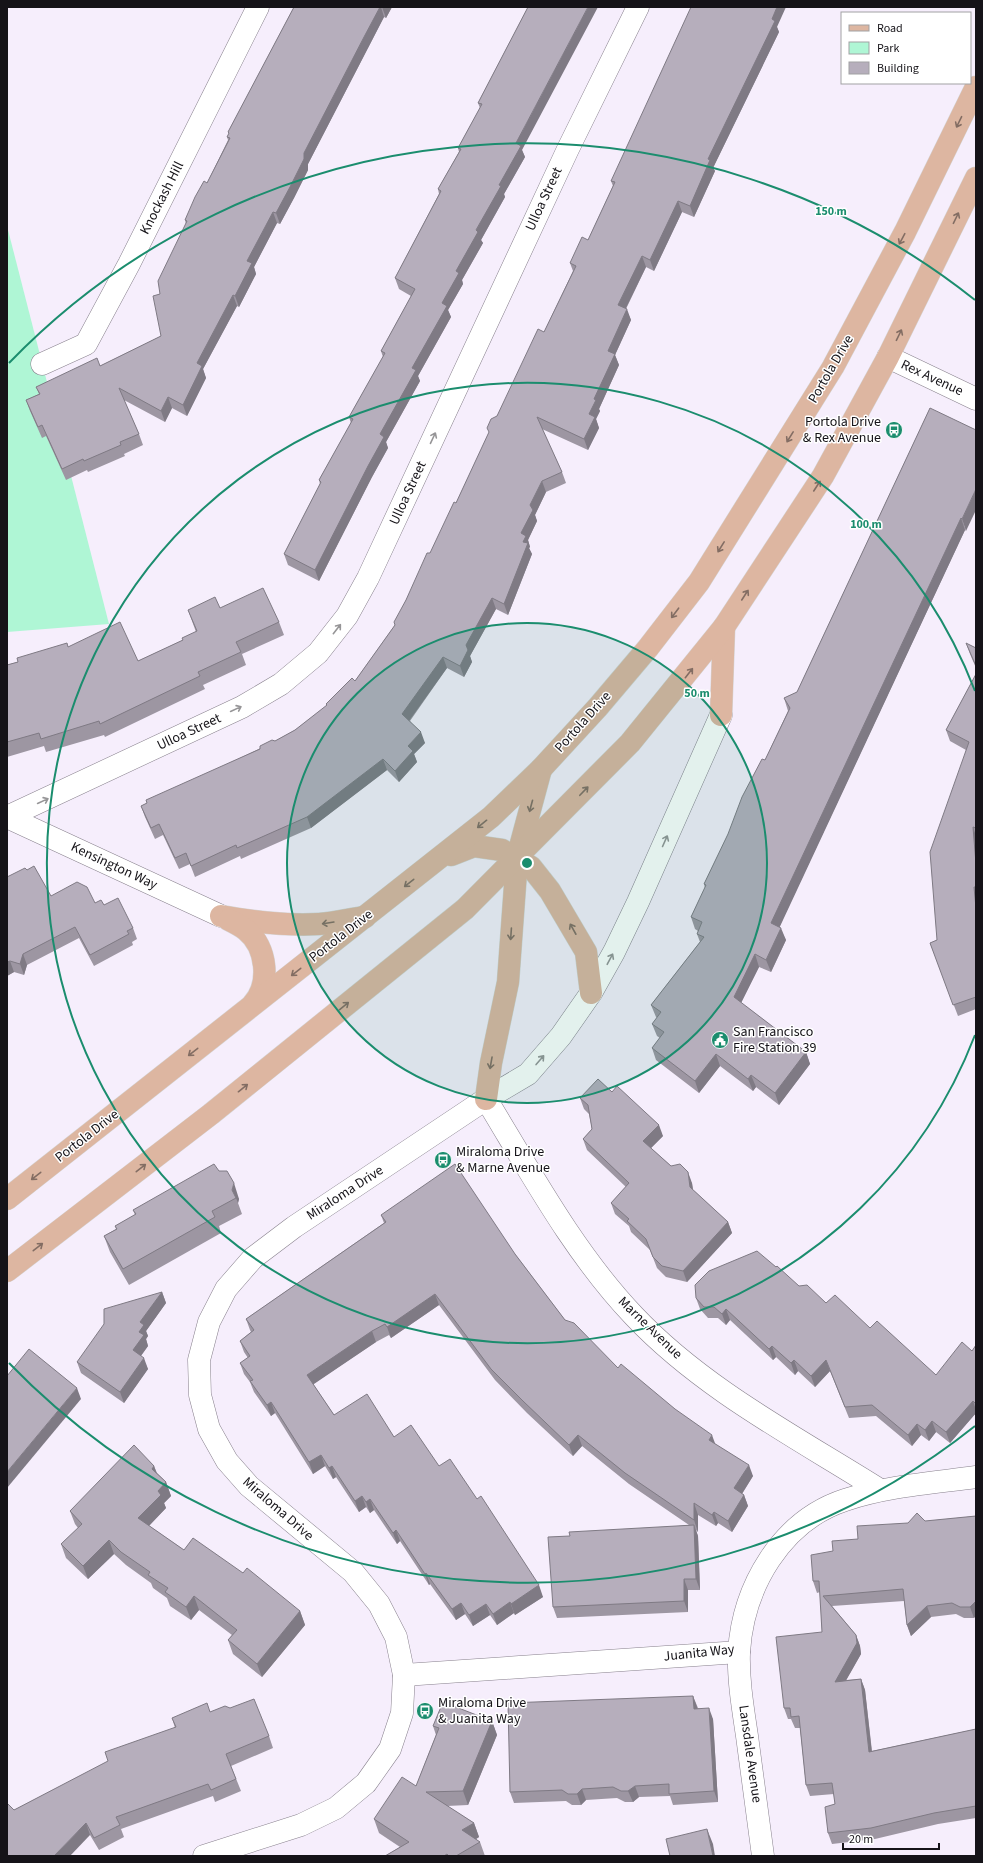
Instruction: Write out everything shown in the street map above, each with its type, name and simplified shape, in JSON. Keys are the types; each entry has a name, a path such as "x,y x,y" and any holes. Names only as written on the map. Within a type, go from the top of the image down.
{"main road":[{"name":"Portola Drive","path":"7,1199 440,859 490,817 541,769 598,707 648,648 699,582 833,367 905,232 976,87"},
{"path":"7,1271 211,1114 465,909 630,743 724,627 823,476 888,357 976,178"},
{"path":"721,715 724,627"},
{"path":"486,1099 491,1063 508,982 517,858 541,769"},
{"path":"440,859 474,846 502,850 531,867 550,891 586,952 591,993"},
{"path":"222,916 254,922 289,924 320,924 366,917"},
{"path":"222,916 246,930 259,947 264,962 264,980 260,996 248,1009"}],"street":[{"name":"Knockash Hill","path":"42,364 86,344 129,264 258,7"},
{"name":"Ulloa Street","path":"7,817 242,707 281,684 318,653 347,616 368,578 568,149 638,7"},
{"name":"Rex Avenue","path":"888,357 976,399"},
{"path":"591,993 638,902 721,715"},
{"name":"Kensington Way","path":"7,817 222,916"},
{"name":"Miraloma Drive","path":"204,1856 301,1825 336,1808 366,1783 390,1749 402,1713 404,1675 396,1637 379,1604 353,1572 249,1486 226,1460 209,1429 200,1395 199,1360 209,1322 226,1289 253,1258 294,1227 486,1099 528,1074 561,1036 591,993"},
{"name":"Marne Avenue","path":"486,1099 567,1230 600,1276 634,1316 673,1353 717,1387 880,1490"},
{"name":"Juanita Way","path":"404,1675 740,1652 745,1614 756,1581 778,1547 808,1518 844,1500 880,1490 976,1478"},
{"name":"Lansdale Avenue","path":"740,1652 741,1693 763,1856"}],"green space":[{"path":"7,226 109,624 7,632"}],"building":[{"path":"294,7 380,7 304,153 304,159 290,187 276,213 273,212 247,261 252,263 235,296 233,295 197,363 202,366 183,405 168,397 161,411 119,388 139,434 120,442 121,445 84,461 83,459 62,469 42,425 38,427 26,400 40,394 36,387 97,358 100,366 161,336 153,296 160,294 158,281 187,221 185,220 195,197 204,181 207,183 230,138 227,137 228,132"},
{"path":"528,7 588,7 516,143 521,146 499,185 501,186 476,230 478,232 456,271 459,273 442,303 447,306 412,368 416,370 380,434 384,437 315,570 284,554 321,482 319,480 353,419 349,417 385,353 381,351 415,289 395,278 441,191 438,189 461,149 458,148 482,104 478,103"},
{"path":"691,7 777,7 772,19 775,21 708,159 710,160 690,206 678,201 650,260 642,256 618,305 627,309 608,351 615,354 594,399 596,400 589,414 595,417 584,439 537,417 562,472 542,481 530,505 533,510 521,533 526,536 523,542 528,543 504,604 492,598 466,645 468,650 460,666 443,657 402,714 421,732 408,746 413,751 395,771 383,759 307,817 237,848 236,845 191,866 186,853 175,858 159,824 151,828 141,806 147,803 146,800 260,749 260,746 272,740 275,741 295,730 327,705 326,704 352,678 355,681 395,625 394,622 406,600 427,553 430,553 454,502 456,503 489,432 487,428 491,419 497,416 538,329 544,332 576,266 570,263 582,237 588,240 615,182 611,181"},
{"path":"930,408 976,430 976,489 771,923 781,928 766,960 755,954 734,997 806,1052 775,1093 751,1075 748,1079 716,1054 695,1081 652,1048 664,1032 652,1024 661,1012 651,1005 704,937 697,934 702,922 691,917 706,885 704,884 728,834 742,797 762,759 765,760 790,708 784,698 797,692"},
{"path":"263,588 279,622 236,642 241,652 198,672 200,676 100,724 99,721 41,739 39,733 7,742 7,665 18,662 17,658 67,643 68,647 120,622 138,661 183,640 182,638 197,631 188,610 215,597 220,608"},
{"path":"966,643 976,648 976,666"},
{"path":"976,674 976,828 973,827 976,864 976,887 974,887 976,908 976,997 953,1005 930,943 937,940 930,852 969,742 946,730"},
{"path":"34,866 51,896 77,882 87,887 95,903 101,900 104,905 118,898 133,928 127,931 129,934 90,955 75,927 23,954 20,964 10,961 7,962 7,877 25,868 27,870"},
{"path":"598,1079 612,1092 617,1086 659,1125 643,1141 671,1166 680,1164 688,1172 690,1187 728,1222 683,1271 662,1266 653,1257 646,1239 627,1221 629,1219 611,1203 629,1183 583,1139 592,1129 588,1105 580,1098"},
{"path":"214,1164 219,1171 227,1171 234,1183 232,1190 236,1198 212,1211 215,1217 123,1269 104,1236 117,1229 115,1226 136,1214 133,1210"},
{"path":"455,1164 515,1254 565,1320 574,1323 618,1368 621,1364 675,1409 712,1435 709,1440 749,1465 734,1488 744,1495 728,1521 714,1512 712,1515 694,1503 694,1520 625,1473 578,1435 569,1445 491,1369 435,1294 387,1327 385,1324 372,1331 307,1375 334,1415 367,1394 394,1437 411,1425 439,1466 450,1459 477,1499 481,1496 539,1585 493,1614 486,1604 469,1615 461,1603 452,1609 426,1573 425,1574 396,1530 393,1533 370,1499 366,1502 362,1496 355,1501 332,1466 329,1468 321,1455 309,1462 271,1402 267,1405 250,1381 253,1380 240,1363 250,1356 240,1341 254,1330 246,1319 386,1222 381,1215"},
{"path":"757,1251 776,1267 777,1266 799,1286 807,1285 826,1303 835,1295 870,1328 877,1321 936,1375 962,1342 972,1351 976,1345 976,1404 973,1401 946,1432 932,1421 925,1430 917,1424 908,1435 872,1405 845,1407 826,1360 811,1376 794,1360 791,1363 772,1346 769,1349 726,1309 722,1314 714,1307 704,1307 696,1298 695,1285 709,1271"},
{"path":"162,1292 140,1322 144,1325 139,1332 144,1335 133,1350 144,1358 120,1392 77,1362 104,1324 104,1309"},
{"path":"29,1349 77,1388 7,1472 7,1376"},
{"path":"134,1445 154,1466 152,1469 166,1482 158,1491 161,1495 138,1518 184,1550 193,1538 243,1573 247,1568 300,1611 257,1664 228,1640 237,1630 194,1596 186,1607 165,1592 168,1588 148,1575 150,1572 121,1552 109,1540 83,1566 61,1544 82,1524 70,1511"},
{"path":"917,1513 925,1521 976,1516 976,1602 970,1607 960,1607 952,1603 927,1606 907,1625 903,1589 823,1596 856,1635 857,1643 835,1682 861,1679 869,1752 976,1729 976,1806 934,1813 871,1828 828,1833 825,1807 835,1804 832,1783 806,1785 799,1716 791,1717 790,1708 784,1708 776,1637 822,1632 819,1581 813,1581 811,1555 833,1551 832,1541 858,1539 857,1526 908,1523"},
{"path":"694,1525 696,1579 684,1579 684,1601 553,1607 548,1537 570,1536 569,1532"},
{"path":"693,1696 694,1709 709,1708 714,1791 669,1794 669,1784 635,1786 628,1791 621,1791 613,1787 582,1789 577,1794 568,1794 562,1790 510,1792 508,1703"},
{"path":"254,1699 269,1736 226,1754 236,1779 211,1790 208,1784 116,1817 120,1825 94,1838 86,1823 54,1856 7,1856 7,1803 14,1810 108,1761 105,1752 176,1727 172,1718 207,1703 210,1712 225,1706 230,1708"},
{"path":"443,1702 492,1721 463,1791 426,1792 474,1823 462,1830 480,1842 456,1856 449,1856 447,1854 444,1856 385,1856 409,1842 374,1819 402,1777 416,1786 439,1728 433,1726"},
{"path":"707,1829 713,1856 670,1856 666,1839"}],"place":[{"name":"Portola Drive & Rex Avenue","path":"894,430"},
{"name":"San Francisco Fire Station 39","path":"720,1040"},
{"name":"Miraloma Drive & Marne Avenue","path":"443,1160"},
{"name":"Miraloma Drive & Juanita Way","path":"425,1711"}]}
